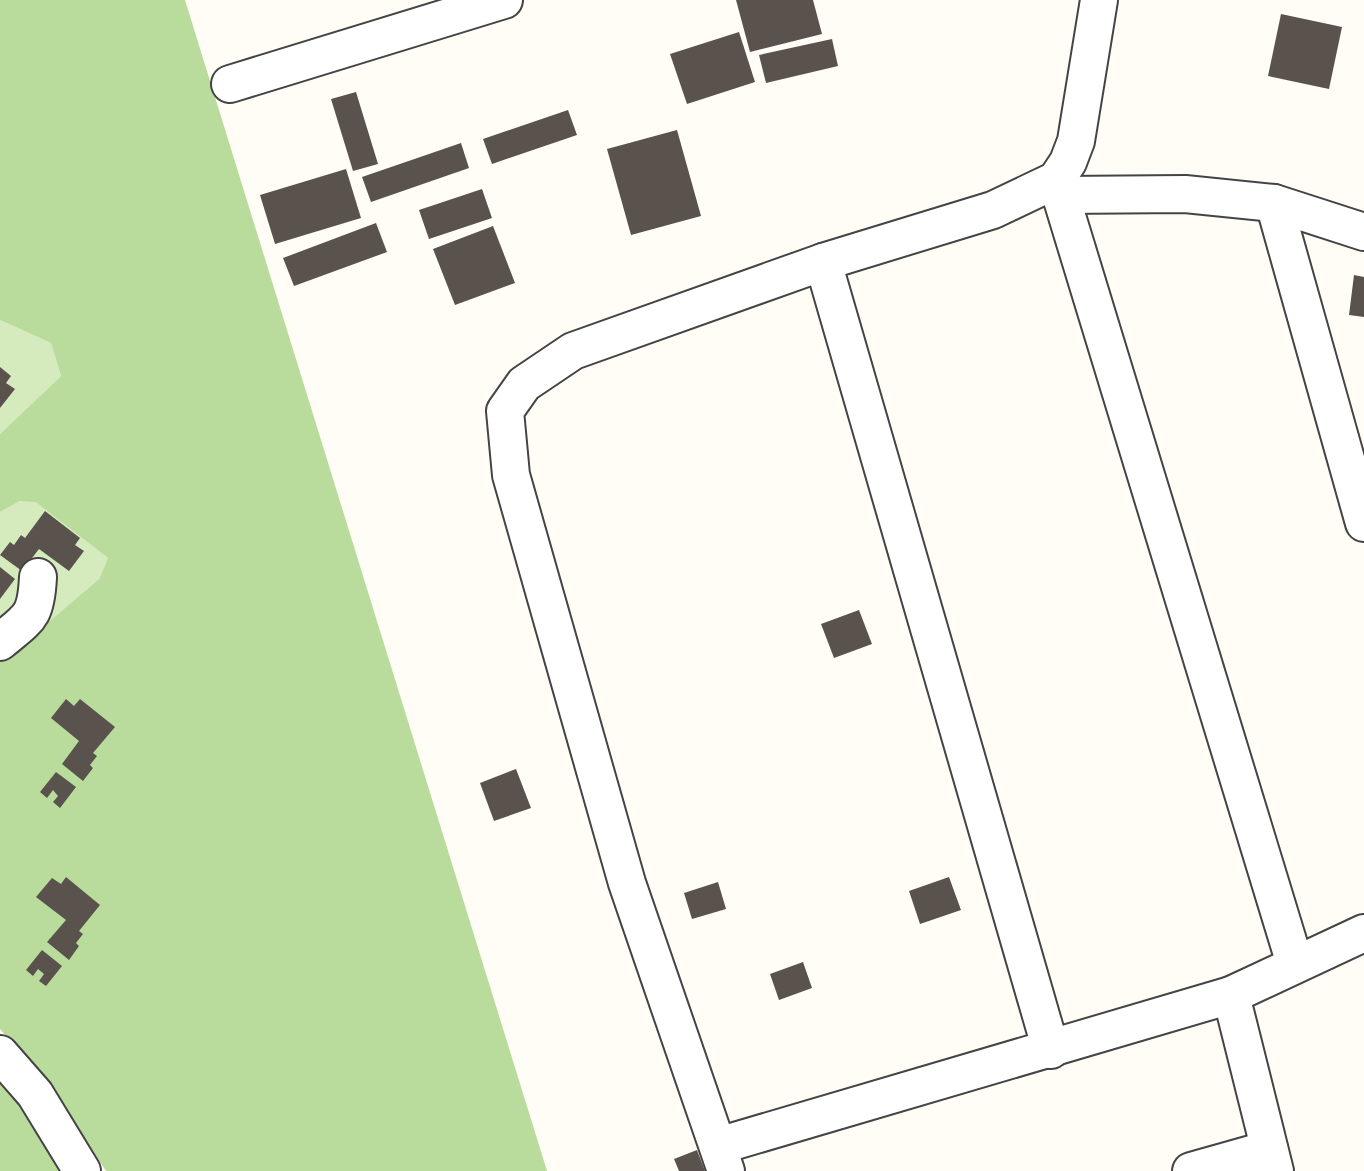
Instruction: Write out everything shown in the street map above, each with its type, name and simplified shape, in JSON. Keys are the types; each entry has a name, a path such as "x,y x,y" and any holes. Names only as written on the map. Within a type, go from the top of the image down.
{"street":[{"path":"230,84 504,0"},
{"path":"1099,0 1076,141 1058,188 1295,964"},
{"path":"1364,232 1274,203 1185,194 1058,188 823,262 573,351 524,384 505,411 511,475 627,883 722,1158 1051,1050 1231,995 1364,933"},
{"path":"1274,203 1364,523"},
{"path":"823,262 1051,1050"},
{"path":"0,642 31,616 37,602 38,577"},
{"path":"1191,1171 1272,1160 1231,995"},
{"path":"0,1054 35,1094 82,1171"}],"green space":[{"path":"0,0 185,0 547,1171 106,1171 61,1102 0,1029 0,652 39,630 99,579 108,558 36,502 20,501 0,512 0,434 61,376 51,343 0,320"},
{"path":"0,320 51,343 61,376 0,434"},
{"path":"20,501 36,501 108,558 99,579 39,630 0,652 0,512"},
{"path":"0,1080 32,1118 68,1171 0,1171"}],"building":[{"path":"736,0 813,0 822,34 750,52"},
{"path":"1281,14 1342,27 1329,89 1268,76"},
{"path":"739,32 755,82 687,104 670,54"},
{"path":"832,39 838,66 766,83 759,55"},
{"path":"356,92 378,164 353,171 331,99"},
{"path":"568,110 577,135 492,164 483,139"},
{"path":"677,130 701,216 631,235 607,149"},
{"path":"461,143 469,168 371,202 362,177"},
{"path":"346,169 361,218 275,244 260,195"},
{"path":"482,189 492,218 429,239 419,210"},
{"path":"376,223 387,252 294,286 283,258"},
{"path":"493,226 515,283 455,305 433,249"},
{"path":"1354,275 1364,277 1364,317 1349,315"},
{"path":"0,367 11,376 6,383 15,389 0,408"},
{"path":"45,511 80,538 75,545 84,551 69,571 39,549 22,571 0,555 10,542 14,545 21,535 25,538"},
{"path":"0,567 15,579 0,599"},
{"path":"859,610 872,644 834,658 821,624"},
{"path":"66,699 74,706 80,699 115,727 93,753 97,756 90,765 93,768 83,781 62,764 79,741 51,718"},
{"path":"516,769 531,808 494,821 480,783"},
{"path":"56,772 76,787 60,808 53,802 58,796 53,790 47,798 40,792"},
{"path":"66,877 100,905 79,931 83,934 76,943 79,946 69,960 47,942 66,920 36,897 52,878 61,884"},
{"path":"949,877 961,910 920,924 909,891"},
{"path":"718,882 726,909 692,919 684,893"},
{"path":"42,950 62,966 46,986 39,981 44,974 38,969 33,976 26,970"},
{"path":"803,962 812,988 779,1000 770,974"},
{"path":"697,1150 705,1171 679,1171 674,1159"}]}
